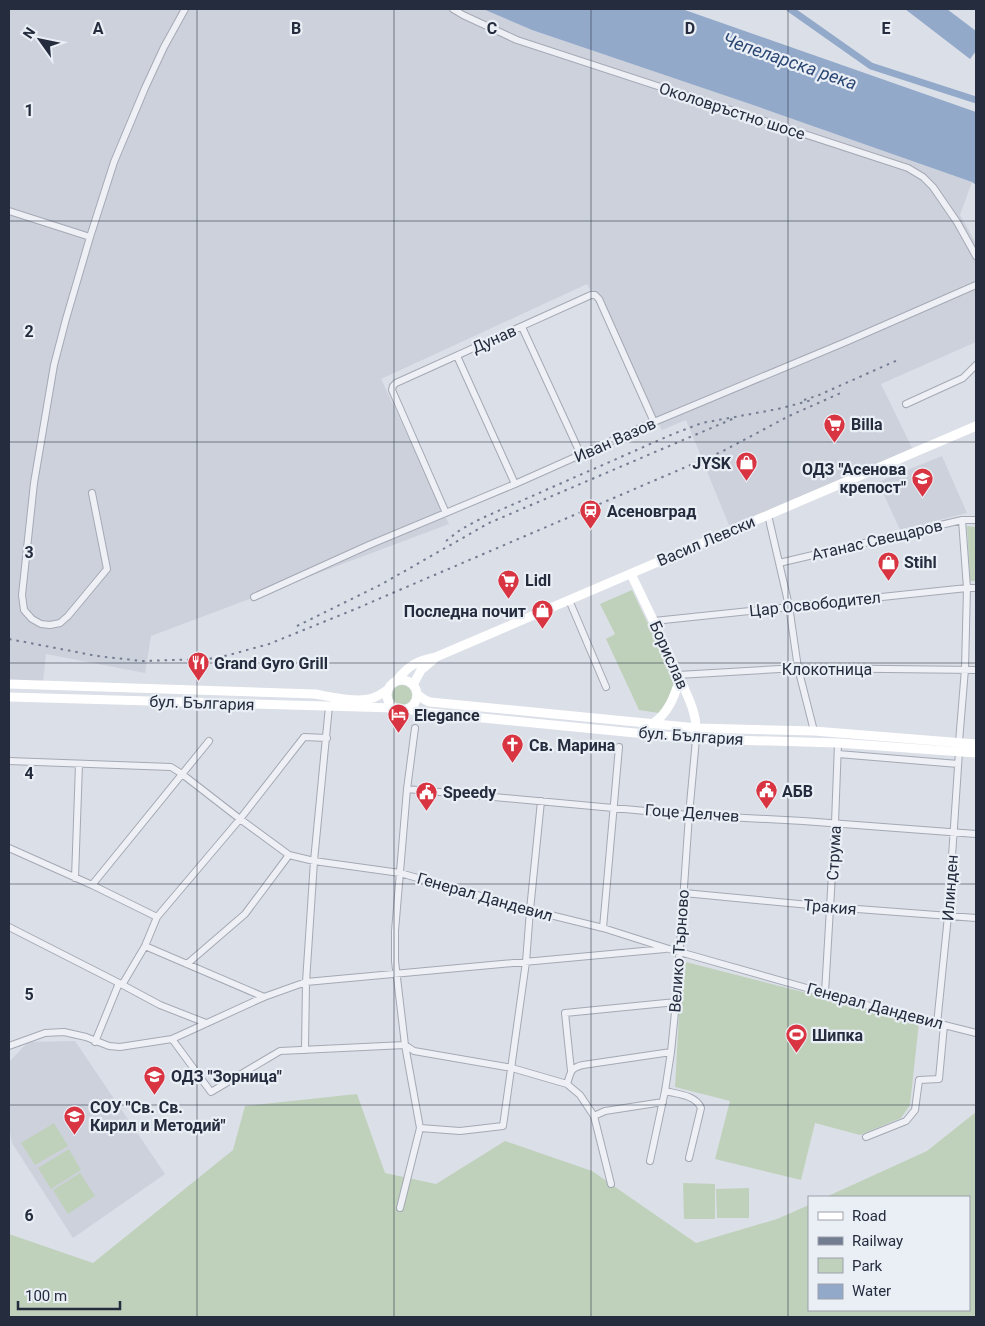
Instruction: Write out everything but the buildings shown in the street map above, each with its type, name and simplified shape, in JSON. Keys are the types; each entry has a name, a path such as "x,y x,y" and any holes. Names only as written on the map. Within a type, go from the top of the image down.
{"main road":[{"name":"Васил Левски","path":"397,680 407,668 420,660 436,657 976,426"},
{"name":"Борислав","path":"631,574 694,712 697,728 696,738"},
{"name":"Васил Левски","path":"415,689 421,670 436,657"},
{"path":"652,724 661,718 670,706 679,677"},
{"path":"397,680 406,680 415,689 416,698 413,704 406,709 395,708 388,700 387,690 397,680"},
{"name":"бул. България","path":"9,684 315,694 365,699 387,690"},
{"name":"бул. България","path":"415,689 424,700 430,702 697,728 814,731 959,747 976,754"},
{"name":"бул. България","path":"9,697 395,708"},
{"name":"бул. България","path":"406,709 696,738 959,747 976,744"}],"street":[{"path":"92,493 106,569 68,616 60,623 50,626 41,624 24,610 22,596 34,483 54,365 90,237 114,162 141,96 164,47 185,9"},
{"name":"Околовръстно шосе","path":"453,9 516,40 908,168 923,177 933,187 957,222 976,256"},
{"path":"9,211 90,237"},
{"name":"Иван Вазов","path":"254,596 654,422 976,285"},
{"name":"Дунав","path":"446,513 392,390 393,386 591,295 595,295 599,299 654,422"},
{"path":"522,327 581,454"},
{"path":"457,356 515,484"},
{"path":"906,404 963,378 976,365"},
{"path":"768,515 789,606 798,668 814,731"},
{"name":"Атанас Свещаров","path":"779,562 962,520 976,520"},
{"name":"Илинден","path":"937,1024 948,916 965,669 967,588 962,520"},
{"name":"Цар Освободител","path":"654,621 976,588"},
{"path":"569,600 606,686"},
{"name":"Клокотница","path":"679,677 798,668 976,670"},
{"path":"305,1050 306,982 314,861 329,706"},
{"path":"400,1208 420,1128 405,1045 395,961 395,931 407,789 415,728"},
{"path":"96,1042 121,984 145,946 157,918 240,819 304,737 327,738"},
{"name":"Велико Търново","path":"650,1162 663,1102 671,1052 696,738"},
{"path":"92,885 209,741"},
{"name":"Струма","path":"825,993 831,907 838,743"},
{"path":"603,928 619,747"},
{"path":"838,754 958,764"},
{"name":"Генерал Дандевил","path":"9,761 171,767 289,855 314,861 400,873 530,910 603,928 679,952 825,993 976,1033"},
{"path":"75,878 79,764"},
{"name":"Гоце Делчев","path":"407,789 689,814 976,834"},
{"path":"420,1128 460,1131 503,1126 526,962 541,801"},
{"path":"9,848 92,885 157,918"},
{"path":"187,964 245,914 289,855"},
{"name":"Тракия","path":"684,893 976,918"},
{"path":"9,927 160,1005 206,1023"},
{"path":"627,953 633,948 634,943 631,937"},
{"path":"145,946 264,997"},
{"path":"9,1046 45,1033 64,1032 86,1037 108,1046 120,1047 172,1039 264,997 306,982 669,948"},
{"path":"567,1084 571,1071 564,1013 676,1002"},
{"path":"866,1137 906,1121 915,1110 920,1080 939,1079 944,1026"},
{"path":"172,1039 211,1092 280,1051 405,1045 414,1051 512,1068 567,1084 580,1095 594,1116 611,1184"},
{"path":"571,1071 574,1067 583,1065 671,1052"},
{"path":"665,1091 697,1100 700,1104 701,1108 689,1158"},
{"path":"594,1116 605,1111 663,1102"}],"shaded area":[{"path":"9,9 483,9 532,30 972,182 960,215 976,243 976,342 881,384 912,448 731,530 686,420 662,430 587,284 381,379 449,524 151,636 145,673 46,654 43,682 9,681"},
{"name":"ОДЗ \"Асенова крепост\"","path":"942,456 967,513 900,530 878,482"},
{"name":"СОУ \"Св. Св. Кирил и Методий\"","path":"75,1041 165,1174 73,1238 12,1143 9,1126 9,1062 28,1042"}],"green space":[{"path":"967,526 976,527 976,581 970,581"},
{"path":"632,590 675,681 669,697 659,713 639,710 606,639 615,634 600,604"},
{"path":"402,685 409,688 412,695 409,702 402,705 395,702 392,695 395,688"},
{"name":"Шипка","path":"682,961 919,1022 910,1105 901,1118 860,1135 815,1123 801,1180 715,1159 730,1101 675,1087"},
{"path":"357,1094 385,1173 436,1184 505,1141 592,1171 696,1243 777,1219 808,1205 808,1311 970,1311 970,1196 828,1196 927,1151 976,1112 976,1317 9,1317 9,1234 93,1263 233,1150 245,1106"},
{"path":"54,1123 68,1146 35,1165 21,1143"},
{"path":"69,1149 81,1170 51,1189 38,1168"},
{"path":"80,1173 95,1196 68,1214 53,1190"},
{"path":"683,1183 715,1184 715,1219 684,1219"},
{"path":"749,1188 749,1218 717,1218 716,1189"}],"water":[{"name":"Чепеларска река","path":"483,9 682,9 976,112 976,185 753,105 532,30"},
{"path":"905,9 947,9 976,31 976,51 970,59"}],"waterway":[{"path":"790,9 871,66 976,100"}],"railway":[{"path":"804,400 900,359"},
{"path":"9,639 97,656 142,661 208,659 269,644 353,610 723,451 789,416 843,392"},
{"path":"446,541 460,530 480,519 673,434 702,423 778,409 812,400"},
{"path":"297,626 382,584 489,523 737,417"}],"place":[{"name":"Billa","path":"835,443"},
{"name":"JYSK","path":"747,482"},
{"name":"ОДЗ \"Асенова крепост\"","path":"922,497"},
{"name":"Асеновград","path":"591,530"},
{"name":"Stihl","path":"888,581"},
{"name":"Lidl","path":"509,599"},
{"name":"Последна почит","path":"542,630"},
{"name":"Grand Gyro Grill","path":"198,682"},
{"name":"Elegance","path":"398,734"},
{"name":"Св. Марина","path":"513,764"},
{"name":"АБВ","path":"766,810"},
{"name":"Speedy","path":"427,811"},
{"name":"Шипка","path":"796,1054"},
{"name":"ОДЗ \"Зорница\"","path":"155,1095"},
{"name":"СОУ \"Св. Св. Кирил и Методий\"","path":"74,1135"}]}
